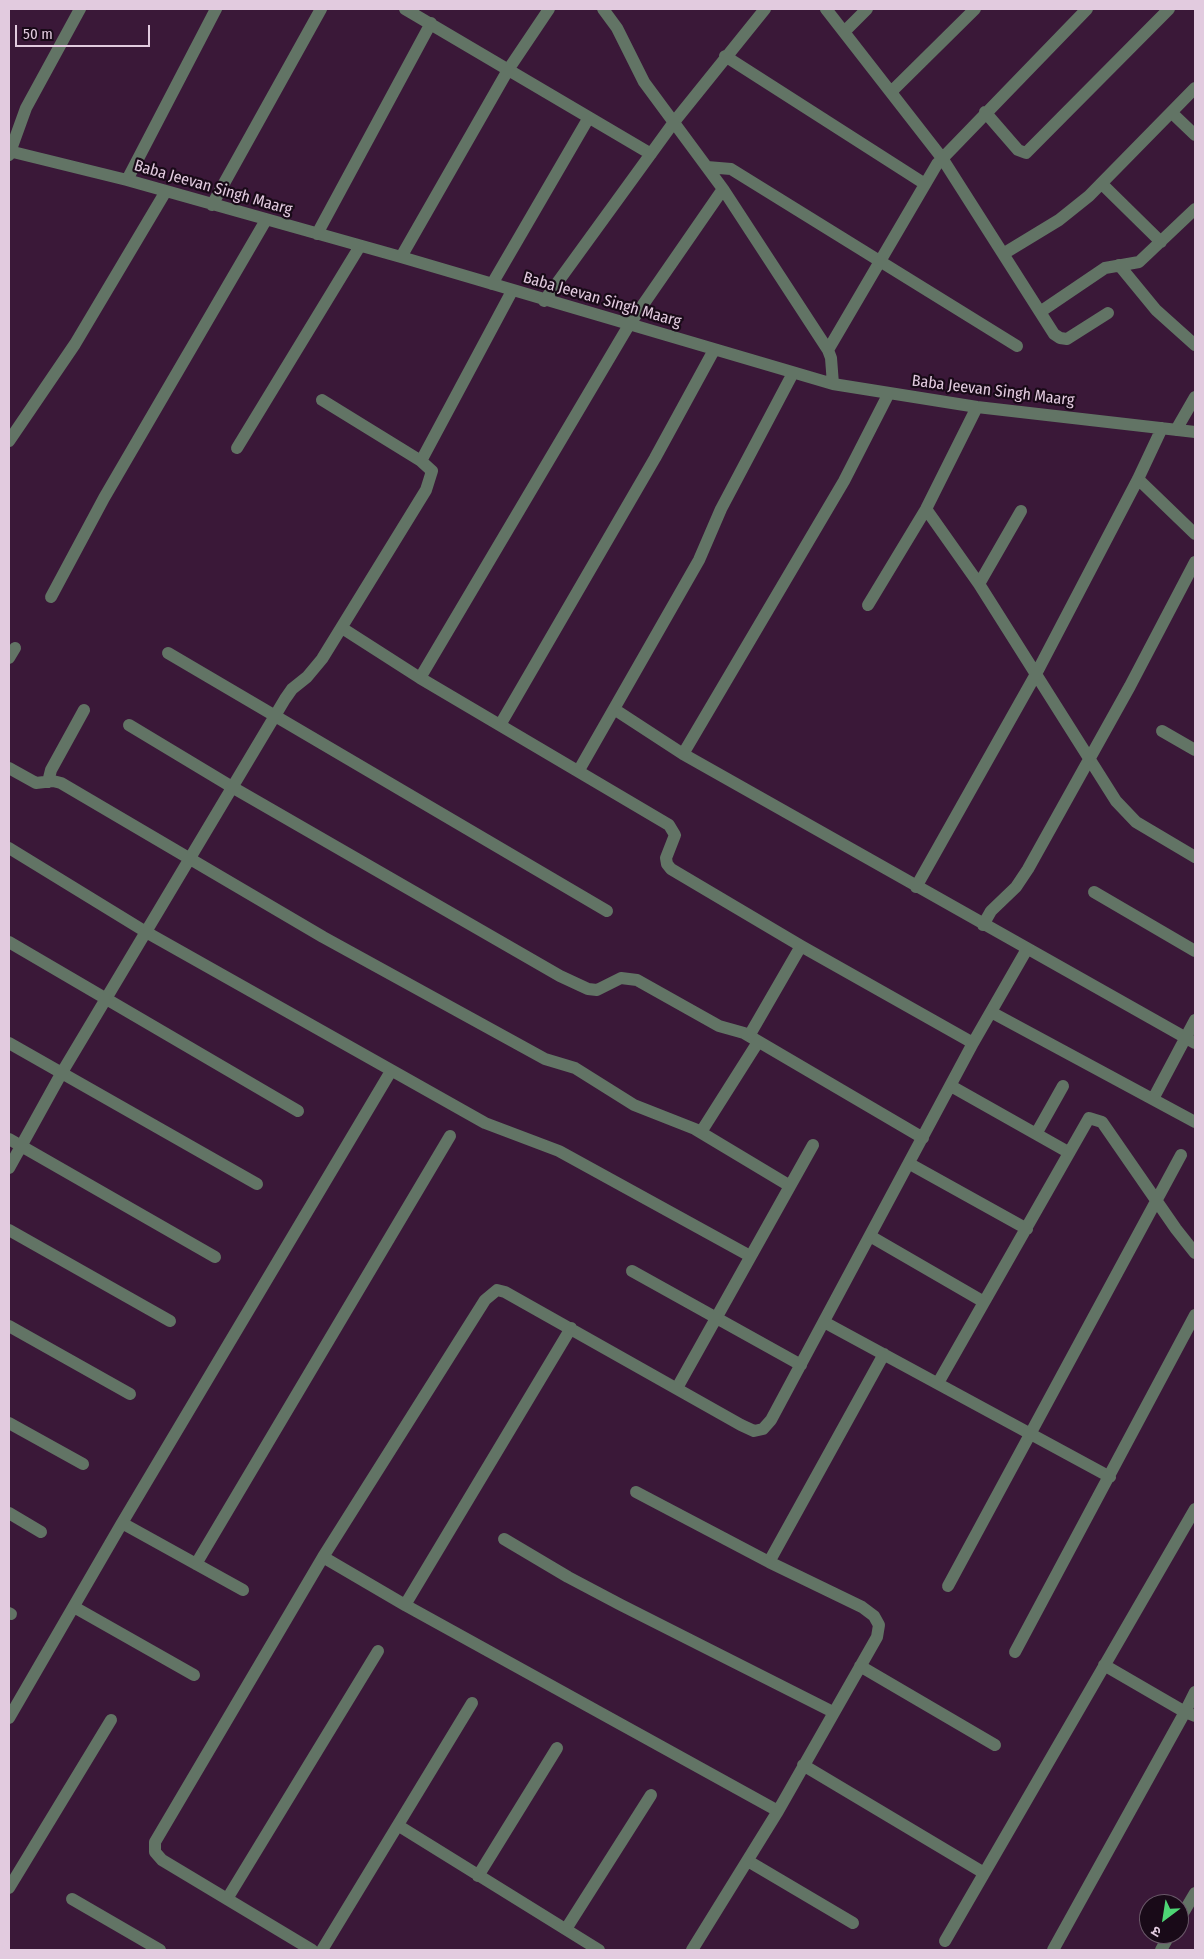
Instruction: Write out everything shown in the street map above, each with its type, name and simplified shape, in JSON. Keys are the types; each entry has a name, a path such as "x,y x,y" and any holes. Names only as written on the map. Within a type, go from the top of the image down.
{"street":[{"path":"9,152 34,92 80,9"},
{"path":"127,180 216,9"},
{"path":"212,205 322,9"},
{"path":"405,9 588,119 651,154"},
{"path":"401,257 508,70 549,9"},
{"path":"603,9 617,28 644,82 723,190 828,350 831,358 833,384"},
{"path":"544,301 674,122 725,56 765,9"},
{"path":"826,9 942,158 1054,334 1066,339 1108,313"},
{"path":"844,32 867,9"},
{"path":"891,92 975,9"},
{"path":"828,350 942,158 1087,9"},
{"path":"986,112 1018,150 1026,153 1169,9"},
{"path":"317,234 431,23"},
{"path":"725,56 925,184"},
{"path":"1003,254 1059,220 1102,184 1195,88"},
{"path":"1172,113 1195,135"},
{"path":"492,284 588,119"},
{"name":"Baba Jeevan Singh Maarg","path":"9,152 127,180 401,257 544,301 833,384 977,407 1195,432"},
{"path":"707,167 731,169 1017,346"},
{"path":"1102,184 1161,242"},
{"path":"420,678 629,325 723,190"},
{"path":"9,441 75,344 166,191"},
{"path":"1040,312 1096,273 1119,265 1139,262 1195,209"},
{"path":"51,597 104,498 266,220"},
{"path":"237,448 360,246"},
{"path":"1119,265 1156,310 1195,345"},
{"path":"421,460 512,291"},
{"path":"500,725 714,350"},
{"path":"578,770 699,560 721,509 793,373"},
{"path":"683,754 848,472 889,393"},
{"path":"1176,430 1195,397"},
{"path":"9,1168 61,1074 274,716 292,689 314,669 342,628 430,482 432,471 421,460 322,400"},
{"path":"868,605 926,509 977,407"},
{"path":"916,887 1036,674 1138,479 1162,428"},
{"path":"1138,479 1195,534"},
{"path":"926,509 979,584 1125,813 1142,826 1195,857"},
{"path":"979,584 1021,511"},
{"path":"983,925 991,911 1022,879 1130,686 1195,562"},
{"path":"342,628 420,678 669,825 675,835 666,858 667,864 671,869 801,946 973,1043"},
{"path":"168,653 607,911"},
{"path":"614,709 683,754 983,925 1190,1040"},
{"path":"48,782 51,770 84,710"},
{"path":"129,725 232,787 560,976 588,989 597,990 621,978 637,980 720,1026 753,1039 923,1138"},
{"path":"1162,731 1195,750"},
{"path":"9,768 36,783 61,783 323,937 521,1046 555,1063 583,1072 641,1108 701,1132 738,1157 790,1186"},
{"path":"9,848 146,932 391,1071 495,1128 559,1152 750,1256"},
{"path":"1094,892 1195,951"},
{"path":"9,942 298,1111"},
{"path":"701,1132 753,1039 801,946"},
{"path":"312,1950 162,1860 155,1852 155,1842 323,1557 490,1294 497,1290 504,1292 754,1431 762,1429 771,1420 910,1164 973,1043 1027,949"},
{"path":"991,1012 1195,1122"},
{"path":"1153,1099 1190,1040 1195,1020"},
{"path":"9,1043 257,1184"},
{"path":"11,1710 74,1607 391,1071"},
{"path":"951,1086 1068,1152"},
{"path":"1036,1134 1063,1086"},
{"path":"938,1383 1086,1120 1093,1117 1098,1119 1195,1254"},
{"path":"196,1564 450,1136"},
{"path":"9,1139 215,1256"},
{"path":"677,1388 813,1145"},
{"path":"948,1586 1181,1155"},
{"path":"910,1164 1026,1229"},
{"path":"9,1230 170,1322"},
{"path":"870,1236 984,1302"},
{"path":"632,1271 801,1365"},
{"path":"1014,1652 1110,1477 1195,1315"},
{"path":"824,1322 1110,1477"},
{"path":"9,1326 130,1394"},
{"path":"404,1604 570,1328"},
{"path":"769,1562 884,1354"},
{"path":"9,1423 83,1464"},
{"path":"636,1492 769,1562 862,1608 874,1616 879,1625 877,1637 778,1811 692,1950"},
{"path":"9,1513 41,1532"},
{"path":"944,1941 1194,1513"},
{"path":"122,1523 243,1590"},
{"path":"504,1539 606,1597 833,1712"},
{"path":"323,1557 404,1604 778,1811"},
{"path":"74,1607 194,1676"},
{"path":"227,1899 378,1651"},
{"path":"1104,1665 1190,1714"},
{"path":"860,1666 995,1745"},
{"path":"1053,1950 1190,1714 1195,1692"},
{"path":"322,1950 472,1703"},
{"path":"9,1888 111,1720"},
{"path":"478,1876 557,1748"},
{"path":"803,1765 984,1872"},
{"path":"566,1929 651,1795"},
{"path":"399,1826 599,1950"},
{"path":"748,1861 853,1923"},
{"path":"72,1899 160,1950"}]}
